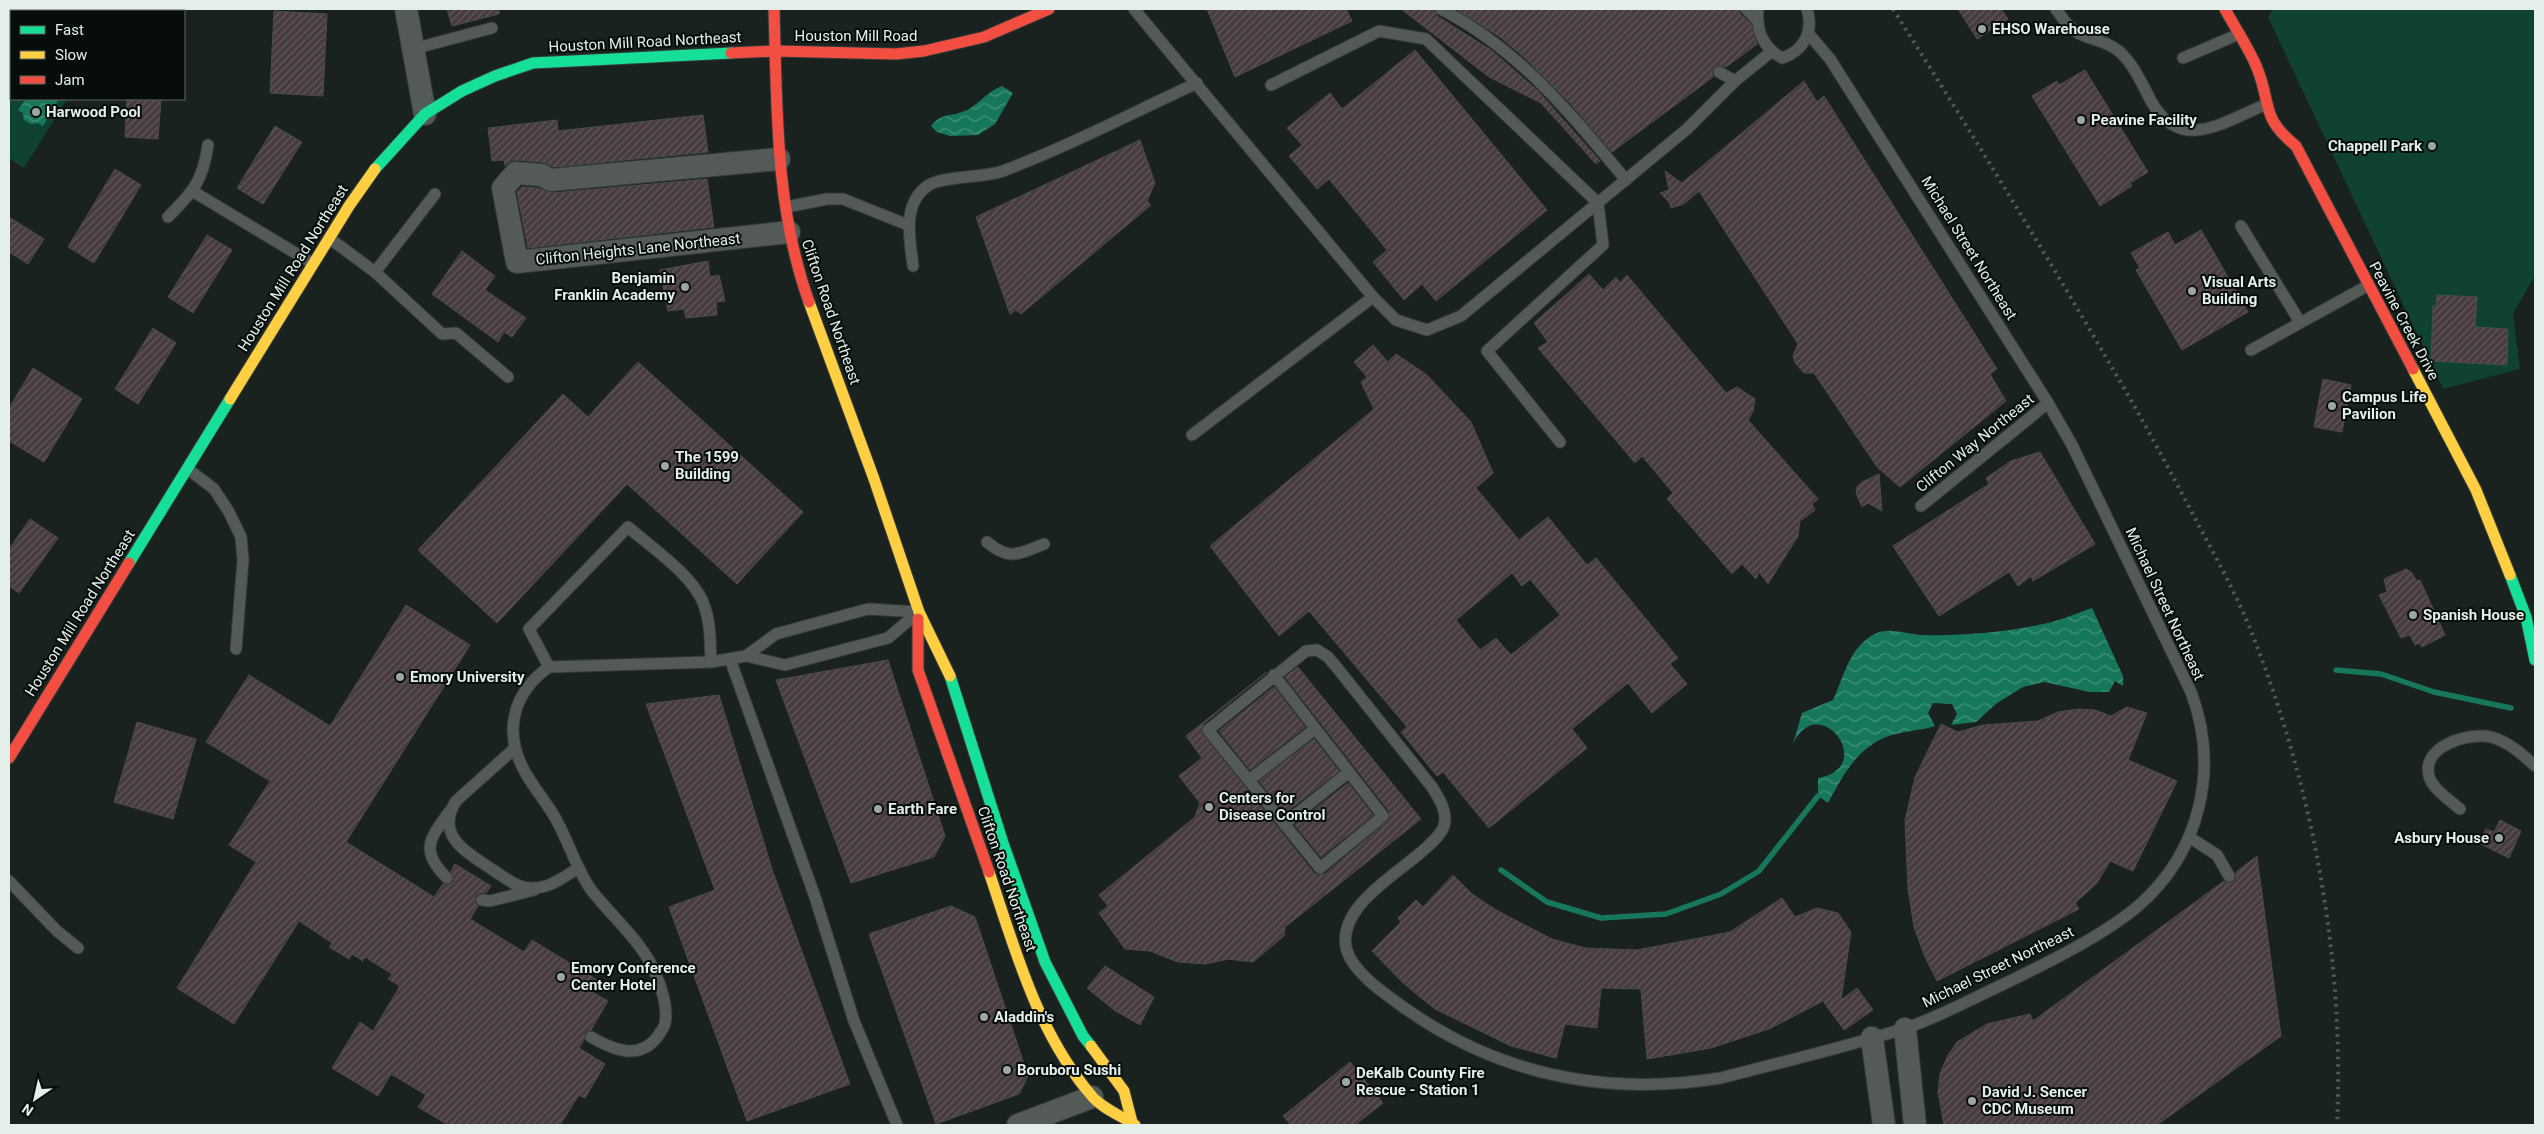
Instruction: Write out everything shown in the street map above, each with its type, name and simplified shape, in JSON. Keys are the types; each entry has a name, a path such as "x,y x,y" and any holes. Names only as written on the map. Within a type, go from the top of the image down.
{"street":[{"path":"406,9 425,114"},
{"name":"Clifton Road Northeast","path":"774,9 779,159 789,232 804,288 874,479 918,612 954,684 1003,843 1045,962 1083,1036 1124,1091 1133,1124"},
{"name":"Houston Mill Road","path":"776,51 896,54 924,51 984,37 1049,9"},
{"name":"Peavine Creek Drive","path":"2225,9 2257,68 2271,120 2279,132 2296,146 2367,286 2448,433 2476,490 2526,617 2535,660"},
{"name":"Houston Mill Road Northeast","path":"11,750 312,263 370,175 425,114 462,91 495,76 533,63 621,57 776,51"},
{"name":"Clifton Heights Lane Northeast","path":"779,159 551,180 541,175 516,173 503,188 517,262 789,232"},
{"name":"Clifton Road Northeast","path":"918,612 918,670 1017,958 1033,999 1060,1052 1092,1097 1133,1124"},
{"path":"1905,1029 1915,1125"},
{"path":"1872,1038 1884,1125"},
{"path":"1018,1125 1092,1097"}],"lane":[{"path":"1134,9 1374,297 1396,320 1427,330 1461,316 1687,129 1735,81 1771,52"},
{"path":"1441,9 1467,22 1490,38 1536,76 1626,180"},
{"path":"1746,9 1758,21"},
{"path":"1758,9 1758,21 1764,42 1771,52 1782,58 1794,54 1808,33 1810,24 1807,9"},
{"path":"2056,9 2070,27 2080,35 2116,48 2129,60 2154,107 2173,126 2183,130 2201,131 2267,104"},
{"path":"413,49 469,28 492,28"},
{"path":"1271,85 1379,31 1426,39 1598,203 1603,245 1487,351 1560,442"},
{"name":"Michael Street Northeast","path":"1274,675 1306,651 1316,650 1328,657 1428,781 1441,802 1445,815 1444,826 1428,846 1353,913 1345,930 1347,951 1353,963 1393,1000 1443,1034 1463,1045 1525,1069 1587,1081 1641,1085 1690,1083 1721,1078 1905,1029 2023,974 2121,918 2149,896 2173,868 2189,837 2205,778 2205,756 2200,716 2113,529 2072,445 2048,403 1830,59 1808,33"},
{"path":"2183,58 2239,34"},
{"path":"1719,72 1735,81"},
{"path":"913,266 908,225 912,207 929,185 1001,172 1197,84"},
{"path":"168,217 194,192 206,162 208,145"},
{"path":"194,192 312,263"},
{"path":"375,272 436,194"},
{"path":"785,207 827,199 844,200 908,225"},
{"path":"2241,226 2300,322"},
{"path":"329,238 375,272 442,334 456,333 508,377"},
{"path":"2251,350 2367,286"},
{"path":"1192,434 1374,297"},
{"name":"Clifton Way Northeast","path":"1921,506 2048,403"},
{"path":"187,468 214,488 230,512 241,537 244,560 236,649"},
{"path":"549,667 529,629 628,527 675,568 700,596 710,626 711,662"},
{"path":"987,542 1005,554 1016,555 1044,544"},
{"path":"746,656 776,634 868,609 918,612"},
{"path":"591,1037 621,1051 638,1051 654,1042 666,1024 664,1002 656,974 639,945 590,889 547,802 526,774 514,749 513,721 520,699 536,676 549,667 711,662 746,656 786,665 888,638 918,612"},
{"path":"730,659 815,898 854,1021 896,1125"},
{"path":"1274,675 1315,729 1383,816 1320,868 1208,730 1274,675"},
{"path":"1248,780 1315,729"},
{"path":"2460,809 2434,785 2429,776 2428,765 2434,753 2447,744 2462,739 2489,737 2517,749 2535,766"},
{"path":"447,878 434,866 430,854 429,841 456,801 514,749"},
{"path":"1284,824 1348,772"},
{"path":"449,812 452,836 461,849 516,884 528,888 540,888"},
{"path":"2189,837 2217,855 2229,876"},
{"path":"482,900 490,901 549,886 579,868"},
{"path":"9,881 57,931 78,948"}],"shaded area":[{"name":"Chappell Park","path":"2273,9 2535,9 2535,275 2513,314 2520,369 2443,389 2268,17"},
{"path":"10,74 10,100 66,100 24,168 9,158"}],"water":[{"path":"1002,86 1013,93 995,124 978,135 950,136 937,132 931,126 942,117 967,110"},
{"name":"Harwood Pool","path":"25,100 58,100 43,126 38,123 31,124 24,120 23,113 18,110"},
{"path":"2092,608 2123,676 2123,686 2115,681 2109,692 2090,692 2044,682 2023,687 1997,703 1976,722 1951,725 1957,714 1952,704 1933,703 1928,713 1935,726 1892,735 1875,742 1858,756 1851,765 1828,803 1818,796 1818,778 1835,771 1843,760 1843,748 1838,736 1828,728 1816,725 1804,729 1793,744 1802,713 1833,700 1852,657 1863,642 1871,636 1884,631 1897,631 1916,635 1995,632 2045,624"}],"building":[{"path":"447,9 499,9 499,14 452,26"},
{"path":"1207,9 1346,9 1352,21 1235,77"},
{"path":"1401,9 1434,9 1437,16 1491,50 1537,90 1600,161 1596,164 1541,103 1489,77"},
{"path":"1456,9 1739,9 1740,14 1751,24 1757,44 1726,67 1715,66 1712,72 1713,77 1612,152 1569,102 1525,58 1500,37"},
{"name":"EHSO Warehouse","path":"1958,9 2001,9 2008,19 1977,39"},
{"path":"274,11 327,14 323,96 270,93"},
{"path":"1415,50 1547,210 1436,301 1422,284 1404,300 1373,262 1387,250 1329,179 1317,189 1289,156 1302,145 1287,128 1330,93 1342,109"},
{"name":"Peavine Facility","path":"2085,70 2148,172 2130,183 2132,186 2100,206 2032,96 2057,81 2059,85"},
{"path":"1804,81 1817,102 1824,96 1997,369 1990,374 2006,401 1900,487 1877,467 1814,373 1804,373 1795,363 1793,355 1798,344 1699,191 1684,204 1671,208 1669,202 1660,193 1669,190 1665,171 1682,183"},
{"path":"127,100 161,100 158,139 125,137"},
{"path":"703,115 708,152 554,167 542,162 517,160 511,161 505,166 504,160 492,161 488,128 557,120 558,131"},
{"path":"275,126 302,142 263,204 237,188"},
{"path":"1140,140 1155,183 1147,201 1151,205 1021,314 1016,310 1010,314 976,217"},
{"path":"115,169 141,185 94,263 68,247"},
{"path":"707,179 714,227 528,248 517,192 522,187 537,188 552,193"},
{"path":"9,217 44,239 28,264 9,252"},
{"name":"Visual Arts Building","path":"2201,230 2248,312 2182,350 2136,270 2140,268 2131,253 2168,232 2175,245"},
{"path":"207,235 232,250 193,313 168,297"},
{"path":"462,251 495,276 485,290 526,318 512,337 504,332 498,342 432,294"},
{"path":"708,261 710,277 719,275 725,301 716,302 717,315 686,318 684,309 668,311 660,270"},
{"path":"1589,274 1603,290 1616,277 1620,283 1627,275 1726,393 1737,387 1755,399 1753,411 1748,420 1818,499 1812,504 1815,510 1800,521 1798,536 1768,584 1759,572 1756,579 1742,564 1732,574 1667,499 1673,493 1642,456 1635,463 1538,348 1548,342 1534,323"},
{"path":"2437,295 2477,297 2475,327 2508,329 2507,365 2431,361 2433,306 2436,306"},
{"path":"153,328 176,343 138,404 115,389"},
{"path":"1373,345 1388,362 1396,354 1427,375 1471,422 1493,473 1476,488 1519,540 1548,517 1587,565 1596,558 1678,658 1670,664 1687,684 1652,713 1628,683 1572,729 1587,748 1489,828 1443,772 1437,776 1401,732 1407,727 1309,611 1279,636 1210,546 1374,409 1361,382 1367,377 1354,362","holes":["1512,573 1522,586 1530,579 1560,615 1511,655 1496,638 1480,650 1456,620"]},
{"path":"638,362 803,512 737,584 627,484 497,623 418,550 563,394 588,417"},
{"path":"33,368 82,399 44,462 9,441 9,408"},
{"name":"Campus Life Pavilion","path":"2323,379 2351,385 2342,432 2314,427"},
{"path":"2040,452 2095,544 2033,581 2031,576 2018,586 2009,572 1939,616 1893,546 1989,484 1986,478 2011,461"},
{"path":"1879,474 1882,511 1868,503 1862,507 1856,493 1857,487 1862,482"},
{"path":"30,519 58,538 19,593 9,586 9,549"},
{"name":"Spanish House","path":"2406,569 2411,572 2417,581 2420,580 2445,635 2422,647 2419,643 2415,645 2410,635 2401,638 2379,595 2387,592 2384,579"},
{"name":"Emory Conference Center Hotel","path":"406,605 470,645 346,842 434,897 443,884 449,885 454,881 451,871 455,864 491,886 486,893 480,893 476,896 475,902 478,906 470,919 524,952 532,940 599,981 592,992 608,1001 591,1030 585,1033 584,1040 579,1048 605,1064 585,1098 579,1095 560,1125 448,1125 418,1107 426,1095 391,1074 378,1096 332,1068 360,1022 373,1031 400,986 388,979 392,974 365,957 363,961 352,954 349,959 329,947 332,943 299,921 234,1024 177,988 256,862 229,845 270,781 206,742 249,675 330,726"},
{"path":"888,660 945,836 934,857 851,883 776,680"},
{"path":"1298,667 1421,819 1285,927 1284,936 1253,962 1228,959 1206,964 1178,962 1150,951 1125,949 1099,913 1108,906 1099,895 1195,817 1200,803 1179,776 1202,758 1186,736 1267,672 1203,724 1201,732 1314,873 1318,875 1325,874 1390,819 1389,811 1285,677"},
{"path":"1274,687 1305,727 1250,770 1219,731"},
{"path":"719,695 772,869 850,1084 747,1121 669,907 715,890 646,704"},
{"path":"2127,707 2147,713 2128,760 2177,781 2133,871 2110,861 2097,883 2075,903 2079,909 1937,981 1925,957 1914,927 1908,889 1905,821 1915,777 1941,724 1958,732 1983,725 2038,721 2058,712 2079,709 2095,710 2111,716"},
{"path":"137,722 196,739 173,819 114,802"},
{"path":"1314,739 1339,771 1285,813 1259,781"},
{"path":"1348,783 1373,815 1321,857 1295,825"},
{"name":"Asbury House","path":"2500,820 2521,831 2509,858 2479,843 2486,829 2494,832"},
{"path":"2257,856 2281,1036 2157,1125 1944,1125 1938,1092 1940,1074 1948,1055 1957,1042 1987,1024 2030,1014 2033,1021 2224,881 2228,883 2233,882 2236,872"},
{"path":"1453,875 1472,894 1496,910 1552,939 1585,948 1637,950 1730,932 1782,898 1795,917 1817,908 1838,913 1851,932 1841,1000 1857,988 1873,1010 1844,1030 1823,1001 1769,1029 1711,1048 1647,1059 1641,989 1601,988 1597,1028 1565,1024 1556,1058 1511,1046 1435,1009 1403,983 1372,951 1401,922 1398,918 1416,900 1423,907"},
{"path":"951,906 975,917 1028,1076 1019,1094 936,1124 869,934"},
{"path":"1105,966 1154,997 1140,1025 1114,1010 1087,988"},
{"name":"DeKalb County Fire Rescue - Station 1","path":"1350,1062 1383,1103 1355,1125 1291,1125 1283,1116"}],"waterway":[{"path":"2336,670 2381,674 2434,692 2511,708"},
{"path":"1501,870 1547,902 1601,918 1666,914 1721,894 1759,871 1818,796"}],"railway":[{"path":"1893,9 2005,189 2125,389 2217,560 2249,626 2290,746 2307,808 2320,871 2329,934 2335,998 2338,1061 2337,1125"}],"traffic: fast":[{"path":"375,169 425,114 462,91 495,76 533,63 731,53"},
{"path":"129,563 230,399"},
{"path":"2510,575 2526,617 2535,660"},
{"path":"950,676 1003,843 1045,962 1083,1036 1091,1046"}],"traffic: slow":[{"path":"230,399 349,206 375,169"},
{"path":"809,302 874,479 919,612 950,676"},
{"path":"2413,369 2476,490 2510,575"},
{"path":"989,872 1018,960 1042,1017 1056,1044 1072,1070 1095,1100 1135,1125"},
{"path":"1091,1046 1124,1091 1132,1122"}],"traffic: jam":[{"path":"774,9 777,120 784,194 798,266 809,302"},
{"path":"731,53 776,51 896,54 924,51 984,37 1049,9"},
{"path":"2225,9 2257,68 2272,118 2277,127 2296,146 2413,369"},
{"path":"9,758 129,563"},
{"path":"918,619 918,670 989,872"}],"place":[{"name":"EHSO Warehouse","path":"1982,29"},
{"name":"Harwood Pool","path":"36,112"},
{"name":"Peavine Facility","path":"2081,120"},
{"name":"Chappell Park","path":"2432,146"},
{"name":"Benjamin Franklin Academy","path":"685,287"},
{"name":"Visual Arts Building","path":"2192,291"},
{"name":"Campus Life Pavilion","path":"2332,406"},
{"name":"The 1599 Building","path":"665,466"},
{"name":"Spanish House","path":"2413,615"},
{"name":"Emory University","path":"400,677"},
{"name":"Centers for Disease Control","path":"1209,807"},
{"name":"Earth Fare","path":"878,809"},
{"name":"Asbury House","path":"2499,838"},
{"name":"Emory Conference Center Hotel","path":"561,977"},
{"name":"Aladdin's","path":"984,1017"},
{"name":"Boruboru Sushi","path":"1007,1070"},
{"name":"DeKalb County Fire Rescue - Station 1","path":"1346,1082"},
{"name":"David J. Sencer CDC Museum","path":"1972,1101"}]}
